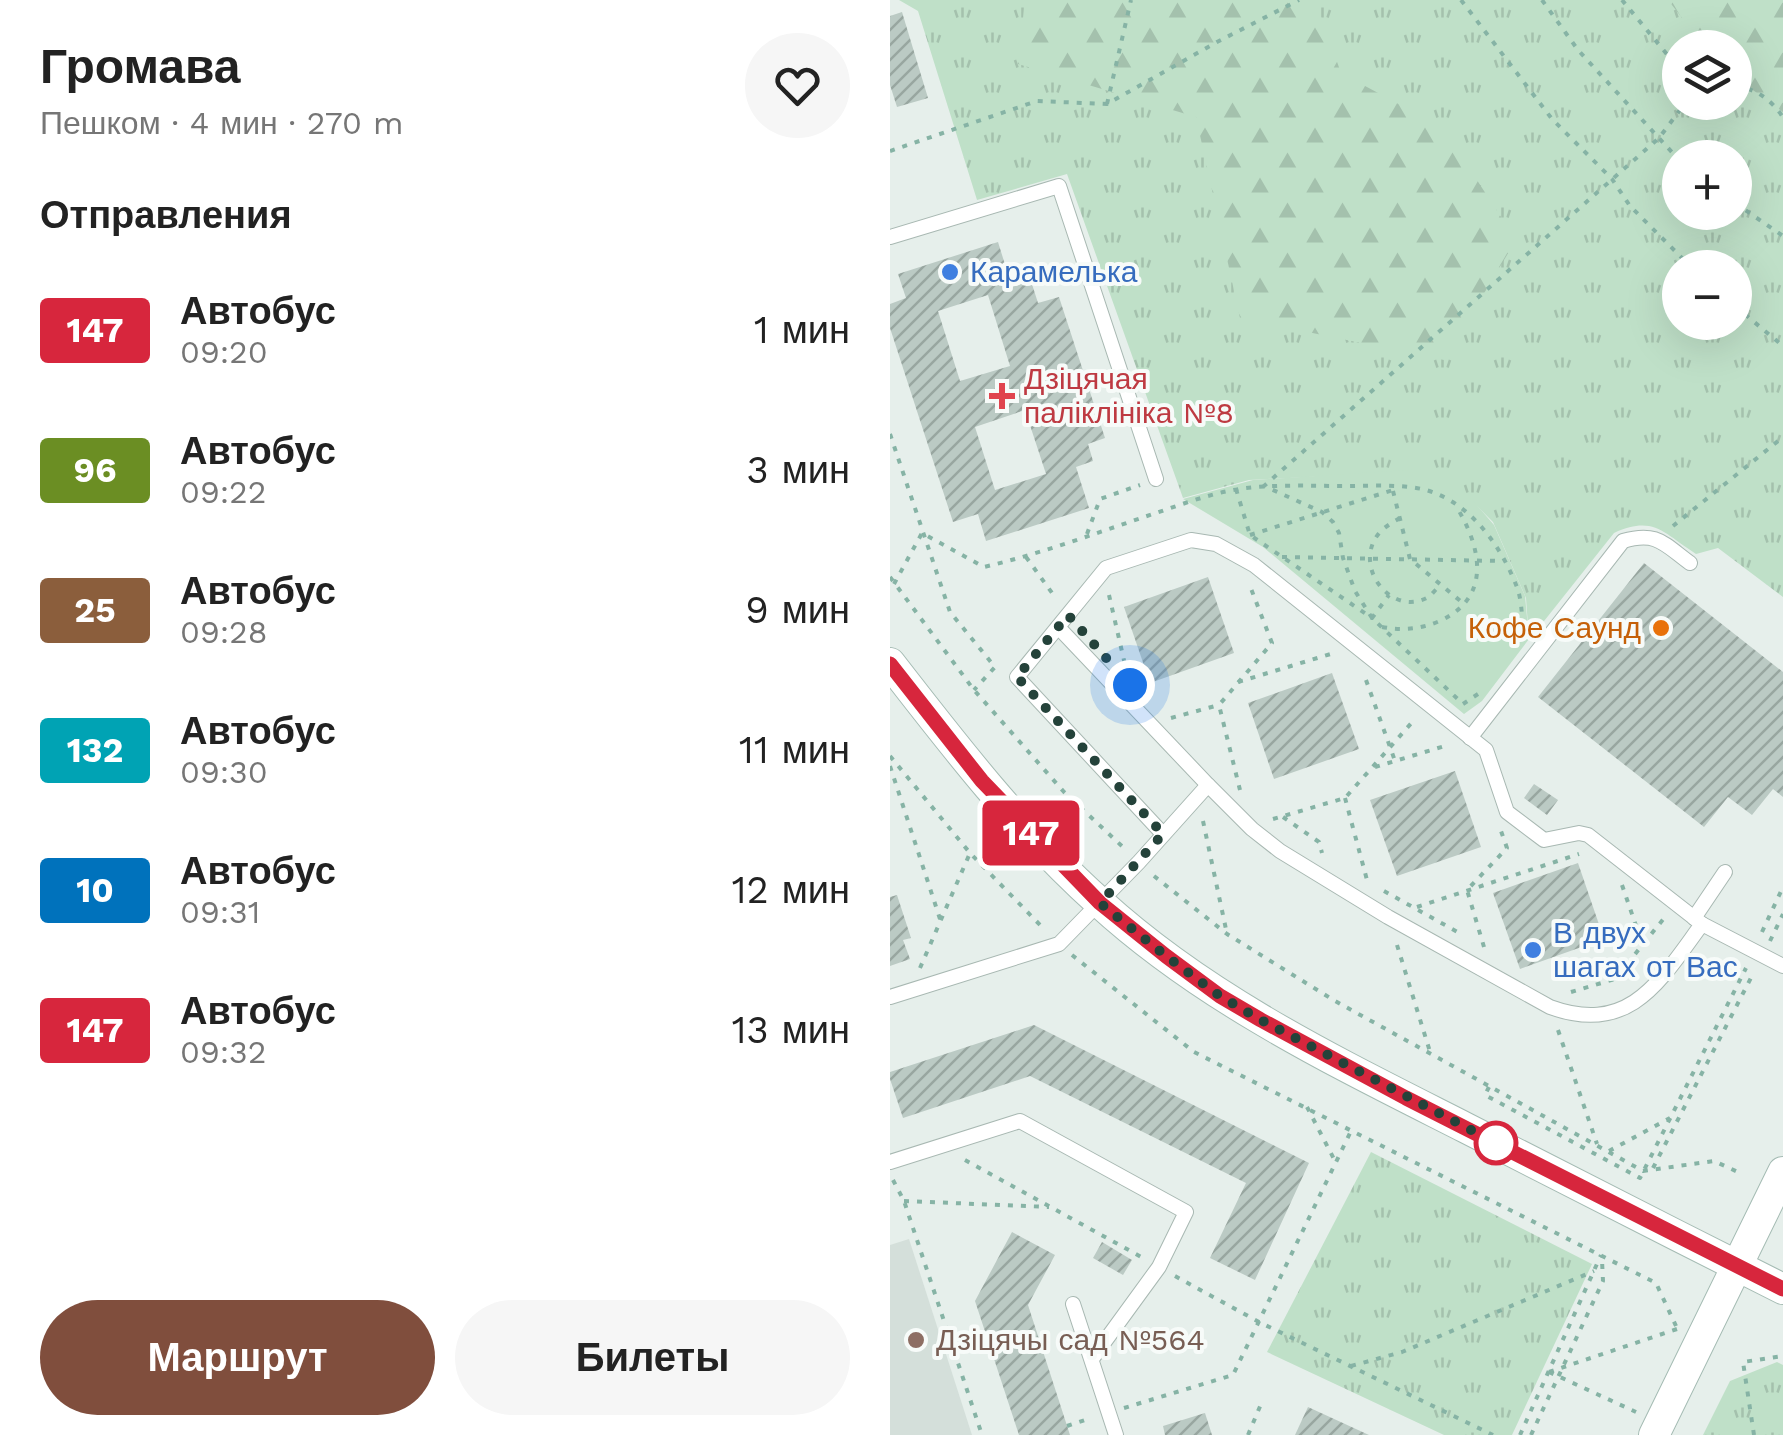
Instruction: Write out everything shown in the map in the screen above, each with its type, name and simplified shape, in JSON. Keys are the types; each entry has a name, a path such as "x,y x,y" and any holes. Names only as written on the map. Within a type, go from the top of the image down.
{"main road":[{"path":"890,664 982,781 1100,903 1220,996 1406,1098 1783,1289"},
{"path":"1647,1425 1736,1266 1783,1172"}],"lane":[{"path":"890,238 1058,186 1156,480"},
{"path":"1470,738 1623,541 1640,536 1658,539 1690,563"},
{"path":"1163,834 1017,677 1106,568 1191,540 1216,544 1254,565 1486,750 1507,812 1544,840 1579,833 1588,835 1698,922 1783,966"},
{"path":"1063,621 1252,829 1280,851 1388,917 1550,1008 1589,1017 1611,1014 1644,995 1667,972 1724,872"},
{"path":"890,997 1059,944 1208,785"},
{"path":"890,1162 1020,1121 1186,1212 1159,1266 1092,1359"},
{"path":"1072,1304 1116,1435"}],"path":[{"path":"1106,104 1132,0"},
{"path":"890,151 1037,101 1106,104 1300,0"},
{"path":"1461,0 1552,118 1674,250"},
{"path":"1542,0 1578,50 1662,141"},
{"path":"1622,0 1662,48"},
{"path":"1752,91 1770,99 1783,117"},
{"path":"1264,486 1659,138 1672,120"},
{"path":"1752,215 1783,236"},
{"path":"1752,320 1783,346"},
{"path":"890,434 950,612 995,667 974,690"},
{"path":"1658,539 1783,437"},
{"path":"1086,537 1100,498 1156,480"},
{"path":"1264,486 1322,512 1333,522 1355,592 1379,626 1464,704 1482,692"},
{"path":"922,533 984,567 1236,490 1264,486 1418,488 1453,502 1474,518 1504,561 1519,592 1524,635 1513,649"},
{"path":"1250,535 1392,488"},
{"path":"1392,488 1410,559 1465,604"},
{"path":"1236,490 1250,535 1372,618"},
{"path":"1379,626 1397,630 1416,628 1452,614 1471,594 1478,560 1473,537 1453,502"},
{"path":"1400,518 1378,535 1372,546 1372,575 1379,587 1389,595 1418,600 1430,596 1441,584"},
{"path":"894,584 922,533"},
{"path":"1026,557 1063,621"},
{"path":"1282,557 1504,561"},
{"path":"890,577 974,690 1064,792 1139,862 1227,934 1431,1056 1643,1171 1714,1161 1740,1173"},
{"path":"1166,720 1218,705 1272,643 1249,582"},
{"path":"1107,587 1126,668"},
{"path":"1372,618 1389,595"},
{"path":"1238,682 1336,653"},
{"path":"1364,672 1395,762"},
{"path":"1218,705 1241,794 1229,782"},
{"path":"1267,821 1345,798 1428,705"},
{"path":"1371,769 1454,743"},
{"path":"891,762 970,853 1059,944 1194,1052 1656,1283 1677,1329 1549,1372"},
{"path":"891,762 941,922"},
{"path":"1208,785 1202,815 1227,934"},
{"path":"1345,798 1368,882 1353,874"},
{"path":"1283,817 1319,842 1324,858"},
{"path":"1467,890 1507,848 1501,831"},
{"path":"1417,907 1586,851"},
{"path":"1611,852 1643,946"},
{"path":"910,990 970,853"},
{"path":"1651,1170 1759,953 1783,886"},
{"path":"1384,890 1484,948 1467,890"},
{"path":"1564,994 1615,979 1675,904"},
{"path":"1490,1087 1485,1096 1640,1178 1783,914"},
{"path":"1388,917 1431,1056"},
{"path":"1550,1008 1596,1144"},
{"path":"1307,1107 1336,1163"},
{"path":"1599,1156 1670,1118"},
{"path":"1067,1426 1233,1375 1351,1131"},
{"path":"939,1146 1259,1322 1494,1435"},
{"path":"890,1177 904,1201 982,1435"},
{"path":"890,1188 898,1185"},
{"path":"904,1201 1051,1208"},
{"path":"1520,1435 1602,1255"},
{"path":"1531,1435 1602,1282 1602,1255"},
{"path":"1350,1366 1402,1352 1594,1270"},
{"path":"1754,1435 1742,1362 1783,1356"},
{"path":"1549,1372 1647,1425"},
{"path":"1248,1435 1260,1404"}],"shaded area":[{"name":"Дзіцячы сад №564","path":"909,1239 972,1435 890,1435 890,1245"}],"green space":[{"path":"899,0 1783,0 1783,597 1718,548 1696,554 1658,529 1639,526 1614,533 1529,640 1526,598 1493,522 1461,490 1424,471 1249,480 1183,498 1067,174 977,200 918,11"},
{"path":"1025,0 1315,0 1341,73 1443,128 1516,240 1444,360 1240,318 1196,117 1018,64"},
{"path":"1668,0 1783,0 1783,112 1752,89 1752,30 1692,30"},
{"path":"1423,469 1463,489 1494,525 1525,596 1529,639 1482,701 1464,714 1263,547 1183,499 1253,480"},
{"path":"1371,1152 1592,1264 1512,1435 1444,1435 1267,1352"},
{"path":"1777,1362 1783,1365 1783,1435 1703,1435 1730,1381"}],"building":[{"path":"902,12 928,98 897,107 890,85 890,16"},
{"name":"Дзіцячая паліклініка №8","path":"998,242 1012,287 1031,281 1038,303 1059,297 1105,438 1088,444 1093,461 1076,467 1089,508 986,541 978,514 953,522 890,328 890,304 906,298 898,274","holes":["988,295 1010,366 960,381 938,311","1025,410 1046,474 995,490 975,427"]},
{"path":"1644,563 1783,672 1783,797 1773,789 1752,815 1728,797 1704,827 1538,697"},
{"path":"1208,577 1234,653 1150,683 1124,607"},
{"path":"1332,673 1359,749 1274,779 1248,703"},
{"path":"1455,771 1481,847 1397,876 1370,800"},
{"path":"1534,784 1558,800 1547,815 1524,798"},
{"path":"1578,863 1604,939 1520,969 1493,893"},
{"path":"897,895 911,938 903,940 910,959 890,966 890,897"},
{"path":"1034,1025 1309,1163 1255,1280 1210,1258 1246,1183 1030,1076 903,1118 890,1072"},
{"path":"1012,1232 1055,1255 1028,1305 1070,1435 1019,1435 975,1301"},
{"path":"1102,1242 1132,1260 1123,1275 1093,1258"},
{"path":"1308,1407 1369,1435 1295,1435"},
{"path":"1205,1413 1212,1435 1165,1435 1163,1426"}],"bus line":[{"name":"147","path":"890,664 982,781 1100,903 1220,996 1406,1098 1783,1289"}],"place":[{"name":"Карамелька","path":"950,272"},
{"name":"Дзіцячая паліклініка №8","path":"1002,396"},
{"name":"Кофе Саунд","path":"1661,628"},
{"name":"В двух шагах от Вас","path":"1533,950"},
{"name":"Дзіцячы сад №564","path":"916,1340"}],"route":[{"path":"1130,685 1068,615 1017,677 1163,834 1100,903 1220,996 1496,1143"}]}
